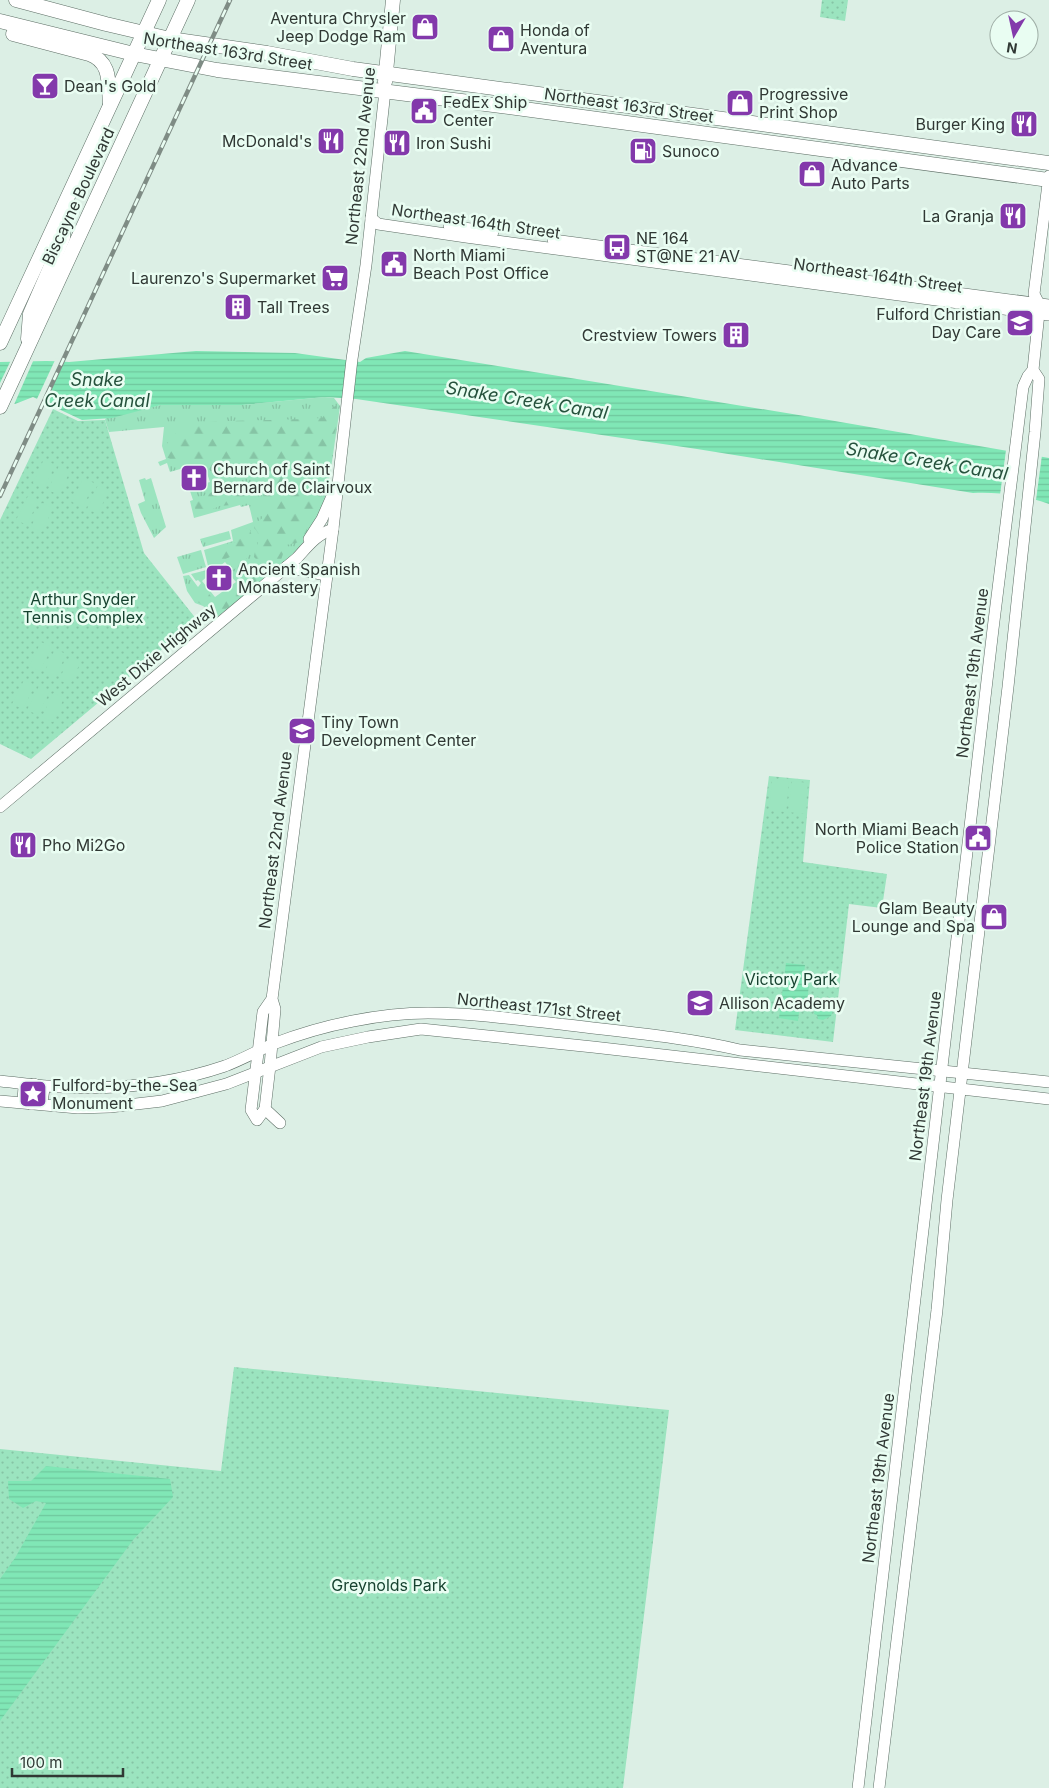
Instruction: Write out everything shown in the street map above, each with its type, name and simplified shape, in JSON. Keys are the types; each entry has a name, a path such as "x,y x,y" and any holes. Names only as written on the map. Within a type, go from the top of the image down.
{"main road":[{"name":"Northeast 163rd Street","path":"16,0 170,39 386,74 1049,163"},
{"name":"Biscayne Boulevard","path":"0,343 159,0"},
{"name":"Biscayne Boulevard","path":"0,407 188,0"},
{"name":"Northeast 22nd Avenue","path":"385,91 393,0"},
{"name":"Northeast 163rd Street","path":"0,21 160,60 216,70 579,116 1049,180"},
{"path":"0,31 99,58 108,72 110,107"},
{"path":"579,116 599,111 608,103"},
{"path":"607,120 618,112 640,107"},
{"path":"832,150 841,143 862,137"},
{"path":"963,168 985,163 991,160 994,155"},
{"path":"25,352 30,314 63,238 63,226 59,218"}],"street":[{"name":"Northeast 22nd Avenue","path":"272,1000 263,1012 260,1050 251,1110 257,1120 265,1109 275,1010 272,1000 333,530 346,406 359,317 385,91"},
{"name":"Northeast 19th Avenue","path":"858,1788 1023,387 1033,370 1044,309 1034,294 1049,176"},
{"name":"Northeast 164th Street","path":"371,218 380,217 1044,309"},
{"path":"1044,309 1049,297"},
{"name":"Northeast 19th Avenue","path":"879,1788 982,909 1032,454 1039,379 1033,370"},
{"path":"297,558 331,501 340,468"},
{"name":"West Dixie Highway","path":"0,807 297,558 316,537 324,532 333,530"},
{"path":"286,567 326,575"},
{"path":"961,907 982,909"},
{"name":"Northeast 171st Street","path":"0,1081 76,1088 107,1088 146,1084 171,1080 226,1066 272,1044 312,1031 354,1021 410,1014 445,1013 700,1041 740,1050 1049,1082"},
{"name":"Northeast 171st Street","path":"0,1101 78,1108 110,1107 162,1101 226,1084 321,1047 368,1037 421,1029 652,1053 940,1088 1049,1099"},
{"path":"946,1036 967,1039"},
{"path":"1034,1098 1036,1081"},
{"path":"31,1104 23,1100 24,1087 34,1084"},
{"path":"265,1109 280,1123"}],"green space":[{"path":"822,0 848,0 845,21 820,17"},
{"path":"325,397 334,398 340,406 327,490 321,511 304,541 285,562 217,617 203,606 195,603 187,591 183,576 189,575 198,587 201,583 198,580 196,581 191,574 207,570 210,574 202,581 215,597 236,582 230,575 233,572 225,562 220,566 208,566 204,550 233,541 231,530 253,522 249,505 241,507 240,505 194,518 190,501 193,500 189,488 210,482 205,467 189,472 187,467 170,472 167,463 160,466 158,462 166,459 162,446 164,427 109,432 105,420 106,418 161,405 242,405"},
{"path":"336,406 337,422 330,455 323,460 321,467 320,507 310,520 303,540 286,545 281,560 274,563 261,564 254,557 259,538 254,524 267,515 269,502 261,484 256,478 236,465 224,472 215,473 211,472 206,464 181,464 166,457 165,446 184,424 218,421 322,418 330,408"},
{"name":"Arthur Snyder Tennis Complex","path":"53,409 78,421 105,420 144,553 197,620 31,759 0,744 0,520"},
{"path":"44,459 55,465 44,489 33,483"},
{"path":"59,466 70,471 59,495 48,490"},
{"path":"83,478 94,483 83,507 72,502"},
{"path":"145,478 146,480 151,478 166,527 154,538 138,504 145,501 139,480"},
{"path":"222,482 242,487 248,499 245,504 219,506 205,513 196,513 194,504 198,497 210,493"},
{"path":"98,485 109,490 98,514 87,509"},
{"path":"28,496 38,501 27,525 16,520"},
{"path":"42,503 53,508 42,532 31,527"},
{"path":"244,527 250,530 252,536 248,542 251,546 247,557 238,568 234,569 232,556 219,562 210,561 208,556 216,547 234,553 235,551 226,546 228,543 237,542 233,533 234,530"},
{"path":"229,531 231,539 203,547 200,539"},
{"path":"201,550 206,567 183,574 177,557"},
{"path":"253,564 257,564 263,569 262,573 254,585 244,590 237,574"},
{"path":"237,587 241,593 236,600 227,608 216,613 198,603 190,594 192,590 205,588 214,601 217,601 223,598 226,592"},
{"path":"41,642 52,647 40,671 29,666"},
{"path":"55,649 66,654 55,679 44,673"},
{"path":"70,656 81,661 70,685 59,680"},
{"path":"24,680 35,685 23,709 12,704"},
{"path":"39,686 50,691 38,715 27,710"},
{"path":"53,693 64,698 53,722 42,717"},
{"name":"Victory Park","path":"769,776 810,780 803,862 887,874 882,908 849,904 833,1042 735,1030"},
{"path":"772,780 789,781 786,812 769,810"},
{"path":"792,781 808,783 805,814 788,812"},
{"name":"Greynolds Park","path":"234,1367 669,1410 623,1788 0,1788 0,1449 221,1471"}],"water":[{"name":"Snake Creek Canal","path":"196,351 295,353 360,362 366,358 405,351 1049,458 1049,504 1031,498 1012,495 973,493 697,449 356,399 325,397 242,405 161,405 112,418 82,420 33,397 15,404 0,403 0,362 69,362"},
{"path":"786,963 805,965 803,982 809,984 807,1003 800,1004 798,1021 779,1018"},
{"path":"822,999 832,1005 833,1010 831,1016 823,1020 818,1019 817,1015 814,1014 815,1010 818,1010"},
{"path":"46,1466 170,1479 173,1497 133,1540 0,1721 0,1579 15,1558 46,1503 36,1501 23,1508 9,1499 8,1481 31,1481"}],"pier":[{"path":"56,358 65,359 44,405 36,401"},
{"path":"34,359 13,407 0,406 0,383 11,360"},
{"path":"1006,450 1042,455 1036,500 1000,495"}],"railway":[{"path":"0,496 230,0"}],"place":[{"name":"Aventura Chrysler Jeep Dodge Ram","path":"425,27"},
{"name":"Honda of Aventura","path":"501,39"},
{"name":"Dean's Gold","path":"45,86"},
{"name":"Progressive Print Shop","path":"740,103"},
{"name":"FedEx Ship Center","path":"424,111"},
{"name":"Burger King","path":"1024,124"},
{"name":"McDonald's","path":"331,141"},
{"name":"Iron Sushi","path":"397,143"},
{"name":"Sunoco","path":"643,151"},
{"name":"Advance Auto Parts","path":"812,174"},
{"name":"La Granja","path":"1013,216"},
{"name":"NE 164 ST@NE 21 AV","path":"617,247"},
{"name":"North Miami Beach Post Office","path":"394,264"},
{"name":"Laurenzo's Supermarket","path":"335,278"},
{"name":"Tall Trees","path":"238,307"},
{"name":"Fulford Christian Day Care","path":"1020,323"},
{"name":"Crestview Towers","path":"736,335"},
{"name":"Church of Saint Bernard de Clairvoux","path":"194,478"},
{"name":"Ancient Spanish Monastery","path":"219,578"},
{"name":"Tiny Town Development Center","path":"302,731"},
{"name":"North Miami Beach Police Station","path":"978,838"},
{"name":"Pho Mi2Go","path":"23,845"},
{"name":"Glam Beauty Lounge and Spa","path":"994,917"},
{"name":"Allison Academy","path":"700,1003"},
{"name":"Fulford-by-the-Sea Monument","path":"33,1094"}]}
